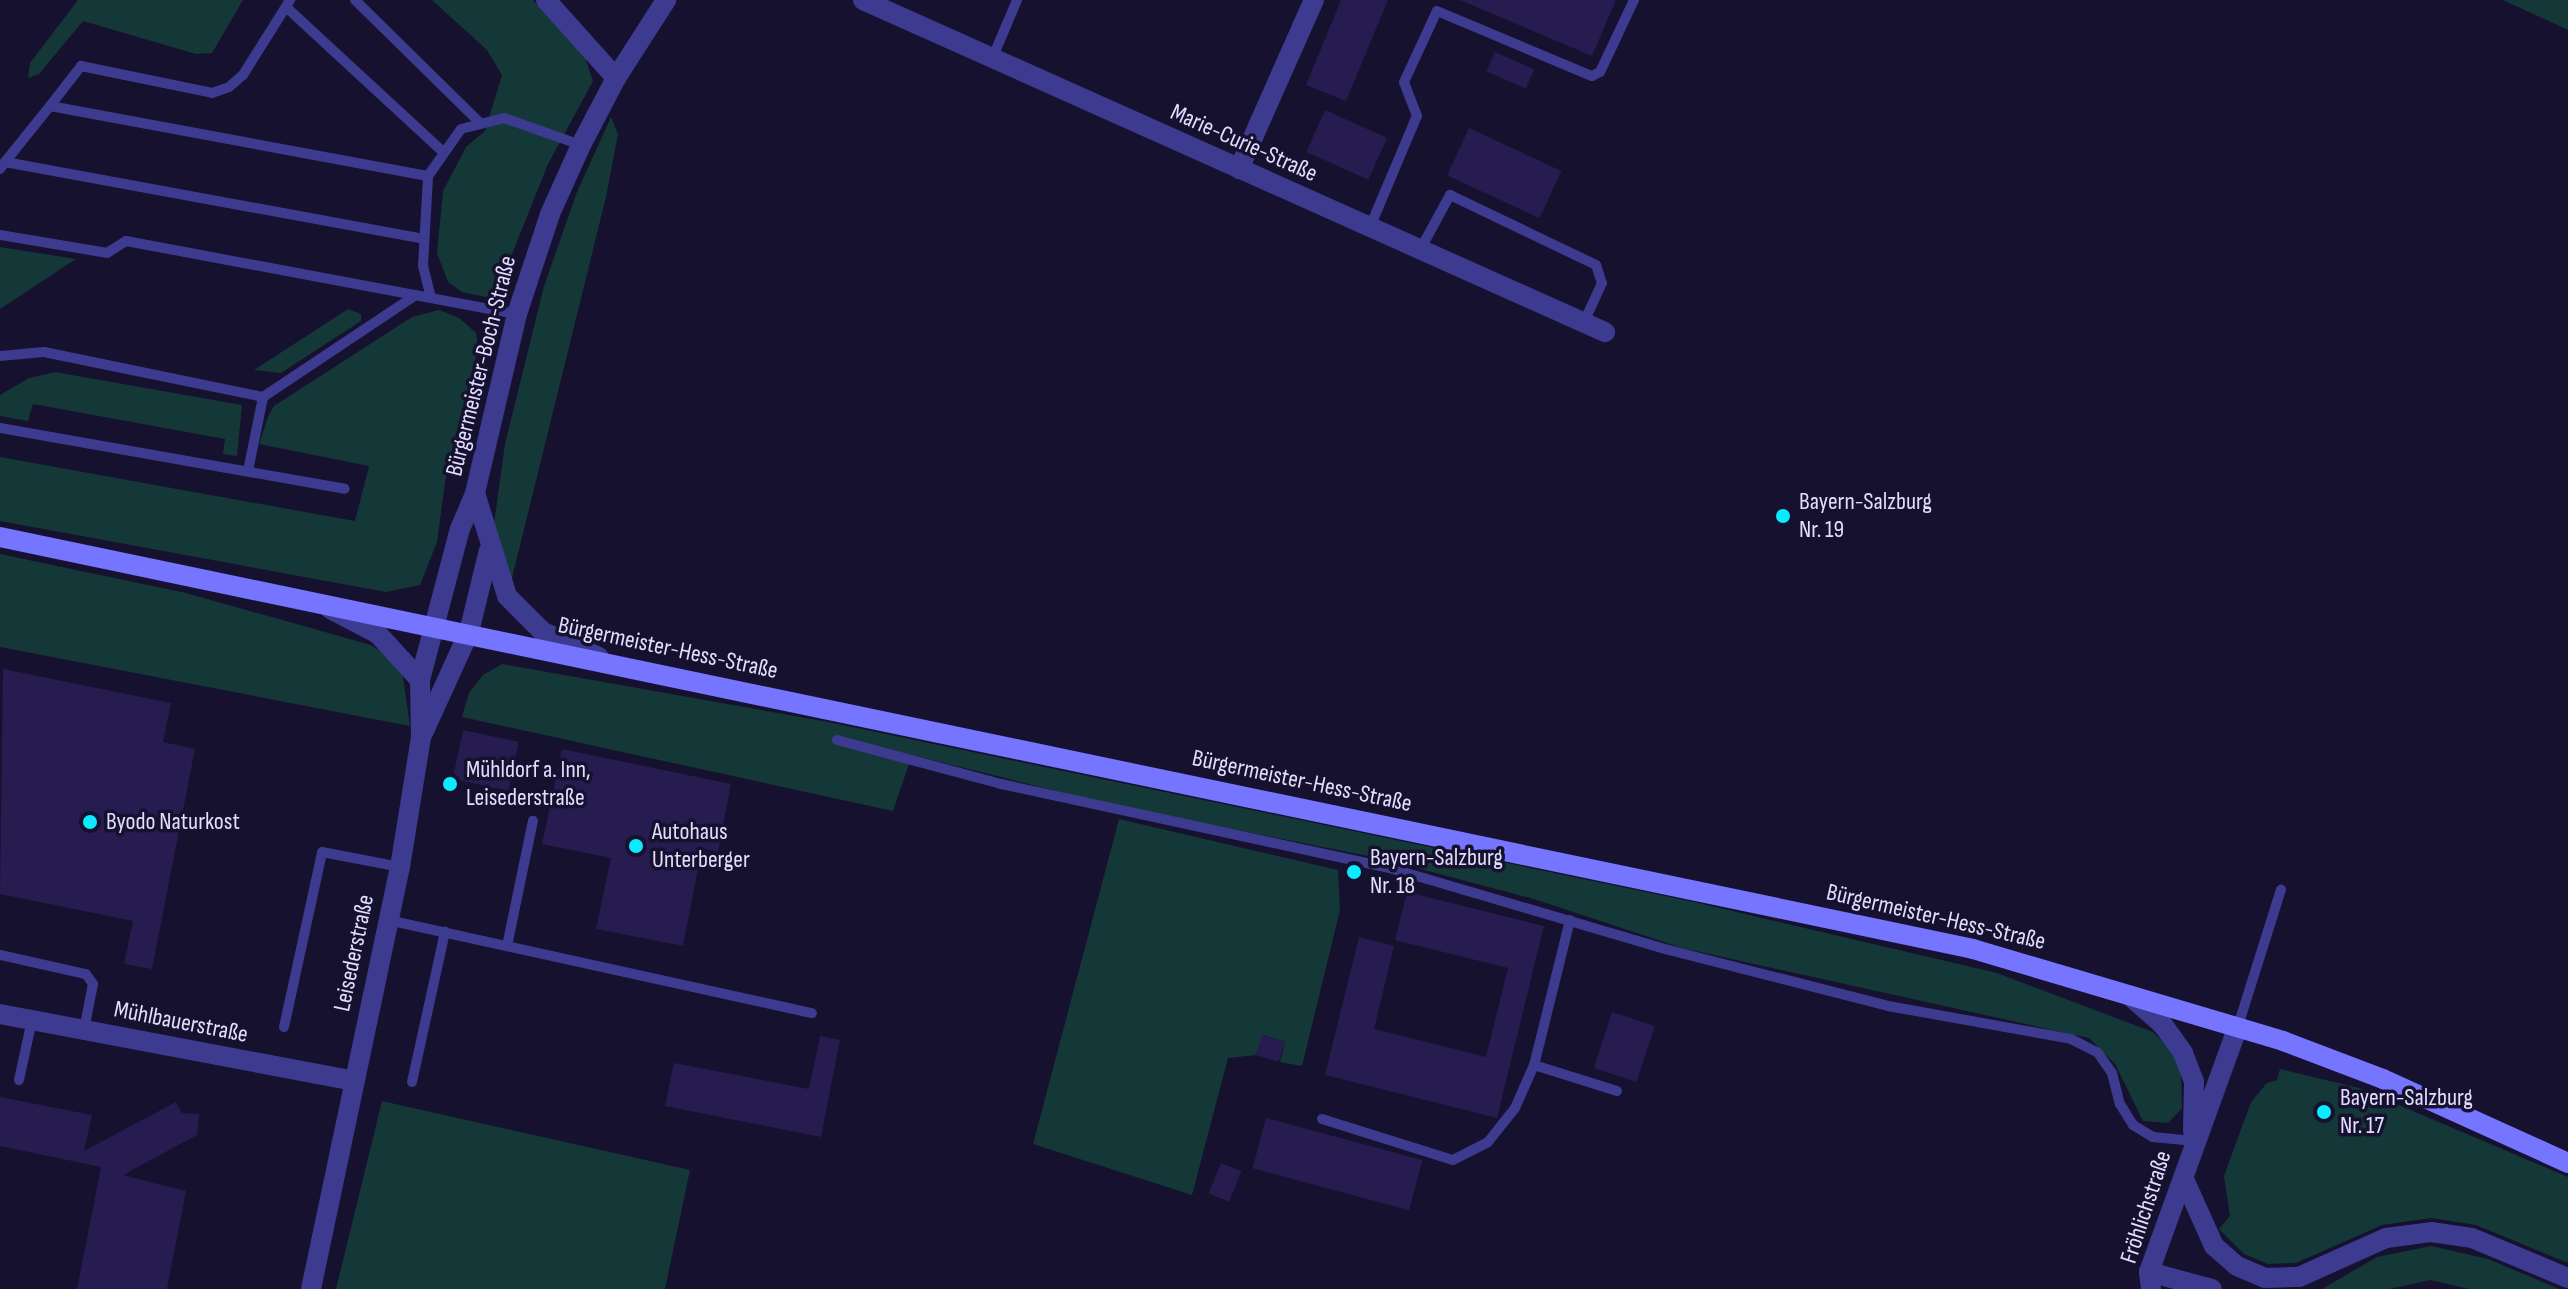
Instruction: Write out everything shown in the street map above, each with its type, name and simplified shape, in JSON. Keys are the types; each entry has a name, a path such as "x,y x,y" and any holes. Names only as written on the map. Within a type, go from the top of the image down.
{"main road":[{"name":"Bürgermeister-Hess-Straße","path":"0,537 469,632 1973,949 2123,990 2238,1026 2383,1079 2568,1163"}],"street":[{"path":"546,0 616,78"},
{"name":"Bürgermeister-Boch-Straße","path":"432,626 475,493 517,314 550,214 616,78 666,0"},
{"name":"Marie-Curie-Straße","path":"863,0 1605,332"},
{"path":"1239,169 1314,0"},
{"path":"475,493 497,575 519,612 543,632 606,661"},
{"path":"421,737 469,632 489,548"},
{"path":"316,601 378,634 420,680"},
{"name":"Leisederstraße","path":"311,1289 400,867 421,737 420,680 432,626"},
{"name":"Fröhlichstraße","path":"2123,990 2163,1025 2183,1053 2194,1082 2194,1141"},
{"name":"Mühlbauerstraße","path":"0,1014 353,1081"},
{"name":"Fröhlichstraße","path":"2150,1281 2194,1141 2238,1026"},
{"path":"2184,1179 2202,1227 2214,1246 2237,1266 2265,1278 2314,1272"},
{"path":"2290,1289 2314,1272 2386,1238 2431,1232 2472,1238 2568,1278"},
{"path":"2150,1281 2212,1289"}],"lane":[{"path":"355,0 478,121"},
{"path":"992,59 1017,0"},
{"path":"1370,227 1417,116 1404,82 1437,11 1592,76 1600,72 1634,0"},
{"path":"424,239 3,165 81,66 212,93 229,87 243,75 288,4 442,151"},
{"path":"50,106 428,176"},
{"path":"431,298 424,239 428,176 442,151 461,129 478,121 504,118 581,145"},
{"path":"1420,250 1450,195 1596,265 1602,283 1584,322"},
{"path":"0,235 107,253 126,241 517,314"},
{"path":"248,471 263,397 416,295"},
{"path":"0,356 44,352 263,397"},
{"path":"0,428 345,489"},
{"path":"837,740 1001,784 1393,869 1888,1006 2071,1039 2098,1053 2112,1073 2120,1104 2133,1125 2153,1137 2194,1141"},
{"path":"507,946 533,821"},
{"path":"284,1027 322,852 400,867"},
{"path":"2238,1026 2281,890"},
{"path":"388,920 812,1013"},
{"path":"1322,1119 1453,1160 1488,1142 1515,1108 1534,1065 1570,920"},
{"path":"412,1082 445,932"},
{"path":"0,955 86,974 93,984 84,1030"},
{"path":"19,1080 32,1020"},
{"path":"1534,1065 1617,1091"}],"green space":[{"path":"78,0 243,0 212,53 196,54 83,21 39,74 28,78 30,63"},
{"path":"432,0 533,0 585,57 593,81 548,164 496,294 486,297 462,292 448,282 437,253 443,191 466,147 485,131 502,75 487,50"},
{"path":"2503,0 2568,0 2568,30"},
{"path":"611,117 618,134 606,197 511,582 494,524 505,444 544,286 577,192"},
{"path":"0,247 76,259 0,309"},
{"path":"348,309 361,314 361,321 281,373 254,370"},
{"path":"439,310 459,318 476,333 478,348 445,482 437,542 420,585 386,592 0,521 0,457 355,521 369,466 259,444 268,417 274,406 412,317"},
{"path":"55,372 242,405 237,456 223,454 225,439 33,404 28,421 0,416 0,395 29,378"},
{"path":"0,554 186,593 371,645 396,662 403,677 410,726 0,647"},
{"path":"502,664 828,722 1694,902 1997,973 2153,1032 2174,1053 2181,1071 2182,1108 2168,1123 2143,1121 2115,1064 2089,1038 1682,948 1534,899 1383,859 1121,807 912,755 893,811 462,717 469,693 483,675"},
{"path":"1119,819 1338,870 1340,910 1302,1066 1280,1062 1285,1042 1263,1035 1257,1055 1228,1058 1192,1195 1033,1144"},
{"path":"2280,1069 2359,1088 2568,1177 2568,1263 2476,1225 2431,1218 2382,1225 2296,1263 2268,1264 2244,1254 2219,1229 2230,1216 2224,1176 2251,1102 2267,1083 2277,1080"},
{"path":"382,1101 690,1170 665,1289 336,1289"},
{"path":"2431,1246 2488,1259 2559,1289 2469,1289 2430,1280 2389,1289 2322,1289 2377,1257"}],"building":[{"path":"1341,0 1388,0 1346,101 1306,85"},
{"path":"1460,0 1616,0 1592,56"},
{"path":"1495,52 1534,69 1526,89 1486,71"},
{"path":"1325,110 1387,138 1368,180 1306,152"},
{"path":"1469,128 1561,171 1539,218 1447,175"},
{"name":"Byodo Naturkost","path":"3,669 171,703 163,742 195,749 152,969 124,964 133,921 0,894"},
{"path":"463,730 519,742 508,791 453,779"},
{"name":"Autohaus Unterberger","path":"562,749 731,784 718,852 702,848 683,946 596,929 611,858 542,844"},
{"path":"1407,892 1544,926 1497,1118 1325,1075 1359,937 1394,946 1374,1029 1486,1057 1508,968 1395,940"},
{"path":"1612,1012 1655,1026 1637,1082 1594,1068"},
{"path":"1262,1035 1285,1042 1279,1062 1256,1055"},
{"path":"820,1036 840,1040 821,1137 665,1106 674,1063 809,1089"},
{"path":"0,1097 92,1115 84,1151 176,1102 182,1113 199,1114 197,1135 123,1175 186,1191 167,1289 77,1289 101,1167 0,1146"},
{"path":"1266,1118 1422,1160 1409,1210 1253,1168"},
{"path":"1221,1163 1241,1171 1229,1202 1209,1194"}],"place":[{"name":"Bayern-Salzburg Nr. 19","path":"1783,516"},
{"name":"Mühldorf a. Inn, Leisederstraße","path":"450,784"},
{"name":"Byodo Naturkost","path":"90,822"},
{"name":"Autohaus Unterberger","path":"636,846"},
{"name":"Bayern-Salzburg Nr. 18","path":"1354,872"},
{"name":"Bayern-Salzburg Nr. 17","path":"2324,1112"}]}
